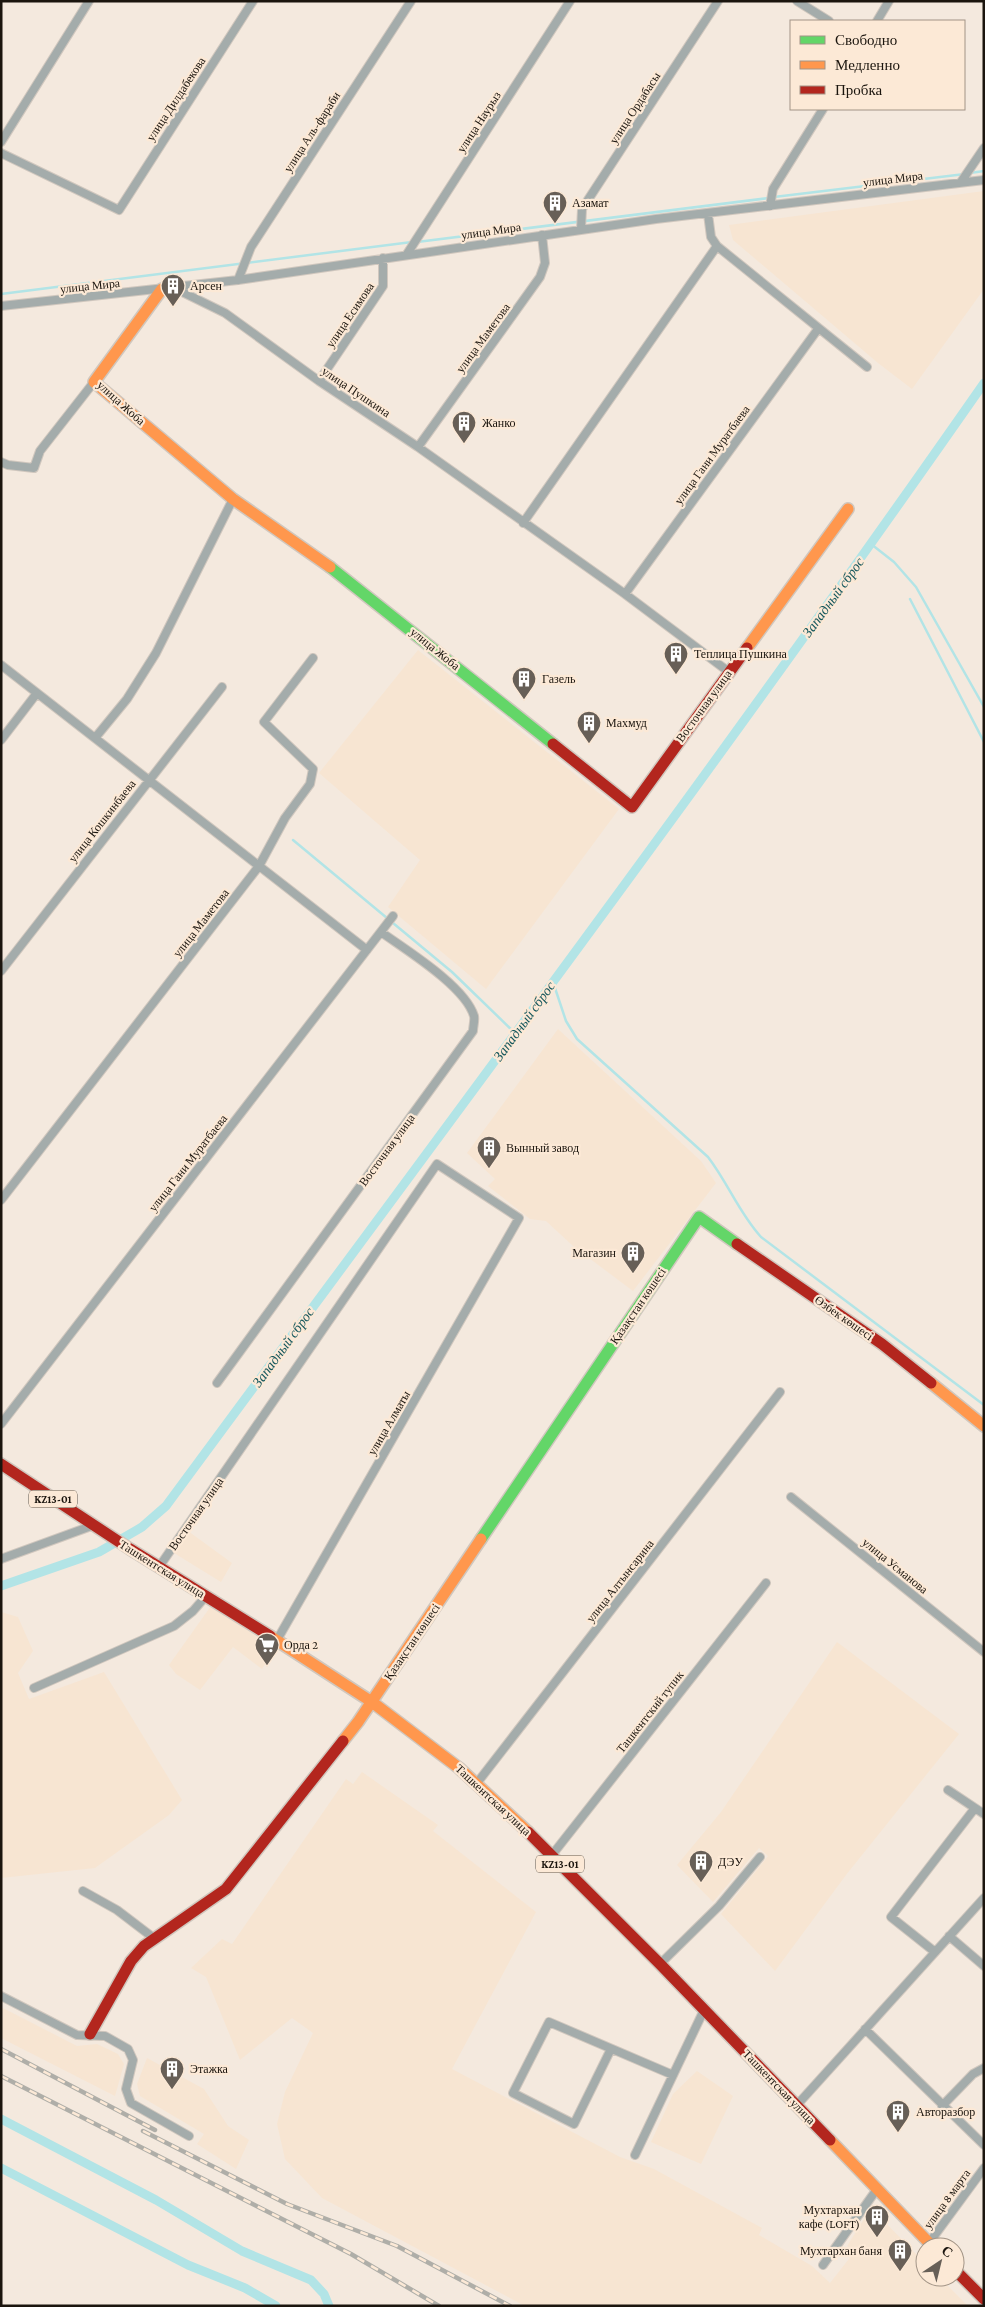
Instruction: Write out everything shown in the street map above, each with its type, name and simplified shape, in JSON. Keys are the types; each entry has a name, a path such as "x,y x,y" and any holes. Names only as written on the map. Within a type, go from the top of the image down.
{"street":[{"path":"1,142 89,1"},
{"name":"улица Дилдабекова","path":"1,153 119,210 253,1"},
{"name":"улица Аль-фараби","path":"238,280 251,246 411,1"},
{"name":"улица Наурыз","path":"407,254 570,1"},
{"name":"улица Ордабасы","path":"581,229 582,210 718,1"},
{"path":"797,1 827,20"},
{"path":"878,20 889,1"},
{"path":"770,206 773,189 822,110"},
{"path":"961,182 984,148"},
{"name":"улица Мира","path":"1,306 238,280 581,229 984,180"},
{"path":"708,214 711,237 717,246 867,367"},
{"name":"улица Маметова","path":"418,447 540,277 545,263 542,235"},
{"path":"523,523 717,246"},
{"name":"улица Есимова","path":"319,381 383,286 383,258"},
{"name":"улица Пушкина","path":"167,288 225,313 319,381 418,447 625,594 729,672"},
{"name":"улица Жоба","path":"167,288 94,382 233,499 344,576 632,806"},
{"name":"улица Гани Муратбаева","path":"625,594 818,329"},
{"path":"1,462 8,465 34,468 40,451 94,382"},
{"path":"95,738 127,699 156,653 233,499"},
{"name":"Восточная улица","path":"632,806 848,509"},
{"name":"улица Маметова","path":"1,1200 259,866 285,818 310,784 313,769 264,722 313,658"},
{"path":"1,665 368,950"},
{"name":"улица Кошкинбаева","path":"1,971 222,687"},
{"path":"1,740 37,693"},
{"name":"улица Гани Муратбаева","path":"1,1424 393,916"},
{"name":"Восточная улица","path":"217,1383 473,1031 474,1016 464,1000 442,975 381,932"},
{"name":"Восточная улица","path":"159,1567 437,1164 519,1218"},
{"name":"улица Алматы","path":"277,1640 519,1218"},
{"name":"Өзбек көшесі","path":"699,1218 882,1344 984,1426"},
{"name":"Қазақстан көшесі","path":"90,2034 131,1961 144,1946 226,1889 372,1702 699,1218"},
{"name":"улица Алтынсарина","path":"477,1783 780,1392"},
{"name":"Ташкентская улица","path":"1,1464 105,1533 277,1640 372,1702 477,1783 552,1855 660,1964 923,2237"},
{"name":"улица Усманова","path":"791,1497 984,1652"},
{"path":"1,1559 94,1525"},
{"name":"Ташкентский тупик","path":"552,1855 766,1583"},
{"path":"34,1688 174,1626 193,1611 206,1596"},
{"path":"948,1790 984,1814"},
{"path":"935,1952 891,1917 975,1808"},
{"path":"660,1964 719,1906 760,1857"},
{"path":"83,1891 117,1910 155,1939"},
{"path":"797,2105 984,1898"},
{"path":"949,1936 984,1966"},
{"path":"1,1996 77,2034 105,2036 128,2049 133,2060 126,2089 131,2103 189,2136"},
{"path":"635,2155 704,2010"},
{"path":"611,2049 574,2124 514,2093 549,2022 673,2075"},
{"path":"865,2029 984,2145"},
{"path":"942,2106 973,2074 984,2068"},
{"name":"улица 8 марта","path":"937,2237 984,2168"},
{"path":"824,2265 876,2189"},
{"path":"965,2280 984,2300"}],"shaded area":[{"path":"984,191 984,289 912,389 878,363 733,240 729,225"},
{"path":"418,650 619,809 486,989 388,907 420,860 319,773"},
{"path":"558,1029 701,1161 716,1183 633,1291 573,1246 546,1221 530,1219 488,1186 495,1179 467,1153"},
{"path":"188,1531 232,1563 221,1582 174,1553"},
{"path":"211,1606 276,1649 262,1669 233,1647 200,1690 176,1674 169,1665"},
{"path":"1,1612 18,1617 33,1651 18,1673 29,1699 104,1672 182,1800 169,1815 95,1868 1,1878"},
{"path":"837,1642 959,1734 846,1875 775,1971 721,1914 768,1856 759,1848 713,1902 677,1865 721,1812"},
{"path":"362,1772 438,1825 433,1831 536,1912 452,2069 620,2157 654,2169 762,2228 759,2235 812,2266 830,2283 856,2250 847,2246 871,2208 915,2253 915,2287 949,2287 968,2306 525,2306 322,2198 285,2159 277,2124 285,2092 313,2033 292,2018 240,2060 206,1977 191,1968 222,1939 232,1944 346,1779 353,1784"},
{"path":"1,2007 77,2046 97,2044 118,2054 124,2064 115,2096 1,2038"},
{"path":"147,2058 204,2089 228,2126 249,2140 236,2169 197,2144 204,2134 140,2096 137,2084"},
{"path":"697,2071 733,2096 701,2164 651,2142 673,2094"}],"waterway":[{"path":"970,173 984,171"},
{"path":"774,197 965,174"},
{"path":"417,242 769,198"},
{"path":"1,294 412,242"},
{"name":"Западный сброс","path":"1,1586 99,1552 142,1527 166,1506 681,807 984,383"},
{"path":"871,544 894,562 916,587 984,707"},
{"path":"910,599 984,742"},
{"path":"293,840 452,972 515,1033"},
{"path":"553,982 566,1021 577,1039 708,1157 746,1218 761,1237 984,1405"},
{"path":"1,2119 156,2200 242,2251 311,2280 324,2294 329,2306"},
{"path":"1,2168 188,2265 245,2288 276,2306"}],"railway":[{"path":"1,2049 155,2130"},
{"path":"1,2076 351,2254 439,2306"},
{"path":"143,2131 287,2204 397,2246 510,2306"}],"traffic: fast":[{"path":"330,567 553,744"},
{"path":"481,1539 699,1217 737,1244"}],"traffic: slow":[{"path":"162,289 94,382 233,499 330,567"},
{"path":"747,648 848,509"},
{"path":"931,1383 984,1426"},
{"path":"343,1741 358,1722 481,1539"},
{"path":"270,1636 372,1702 459,1768 528,1832"},
{"path":"830,2140 923,2237"}],"traffic: jam":[{"path":"553,744 632,807 747,648"},
{"path":"737,1244 882,1344 931,1383"},
{"path":"1,1464 130,1549 270,1636"},
{"path":"90,2034 131,1961 144,1946 226,1889 343,1741"},
{"path":"528,1832 660,1964 830,2140"},
{"path":"965,2280 984,2299"}],"place":[{"name":"Азамат","path":"555,224"},
{"name":"Арсен","path":"173,307"},
{"name":"Жанко","path":"464,444"},
{"name":"Теплица Пушкина","path":"676,675"},
{"name":"Газель","path":"524,700"},
{"name":"Махмуд","path":"589,744"},
{"name":"Вынный завод","path":"489,1169"},
{"name":"Магазин","path":"633,1274"},
{"name":"Орда 2","path":"267,1666"},
{"name":"ДЭУ","path":"701,1883"},
{"name":"Этажка","path":"172,2090"},
{"name":"Авторазбор","path":"898,2133"},
{"name":"Мухтархан кафе (LOFT)","path":"877,2238"},
{"name":"Мухтархан баня","path":"900,2272"}]}
